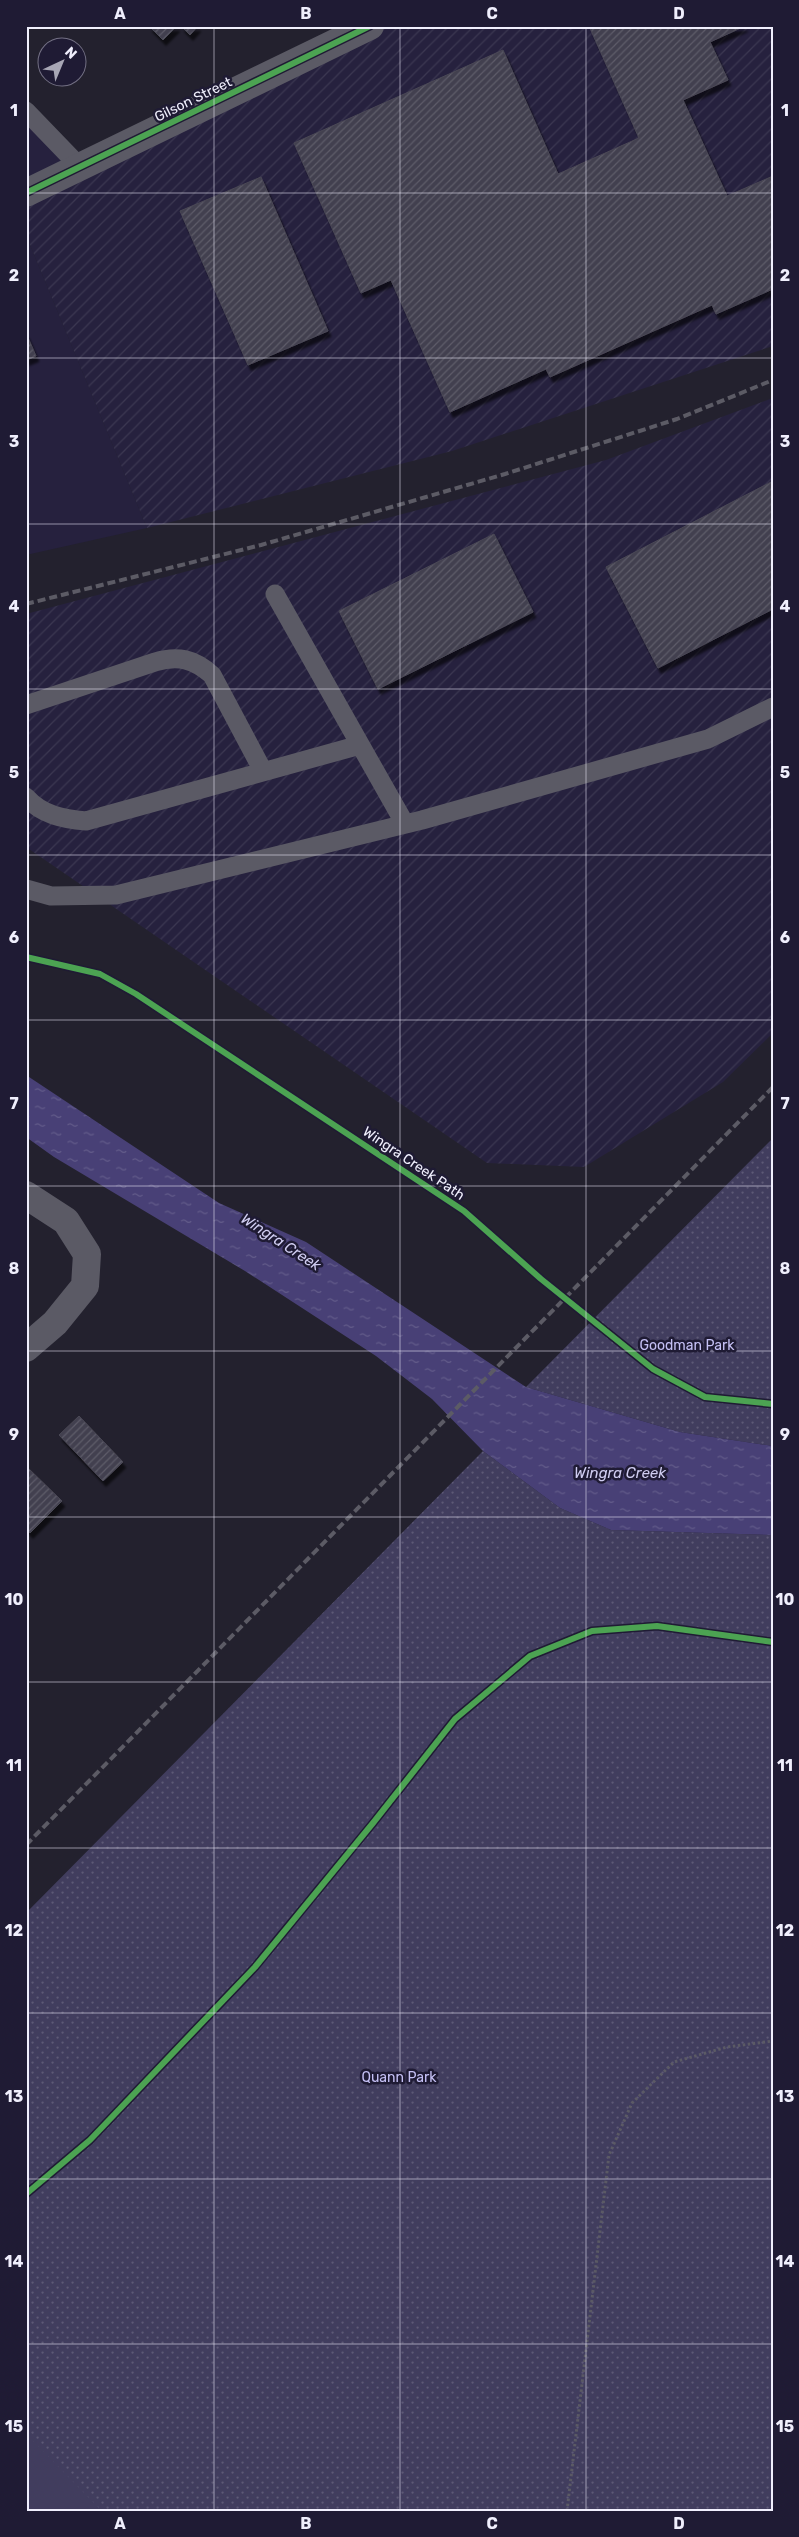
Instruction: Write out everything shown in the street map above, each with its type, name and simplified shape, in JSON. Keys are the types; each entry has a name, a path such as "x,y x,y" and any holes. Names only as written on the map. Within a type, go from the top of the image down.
{"street":[{"name":"Gilson Street","path":"26,193 370,26"},
{"path":"26,1196 66,1221 88,1254 85,1286 55,1323 26,1348"}],"lane":[{"path":"26,111 80,167"},
{"path":"275,594 405,824"},
{"path":"26,705 155,662 170,658 185,658 200,664 212,675 263,771"},
{"path":"26,889 51,896 116,895 405,824 708,739 773,707"},
{"path":"26,797 46,813 65,819 86,821 360,745"}],"path":[{"path":"567,2511 609,2155 632,2102 674,2062 726,2047 773,2041"}],"shaded area":[{"path":"370,26 773,26 773,346 452,451 147,528 26,235 26,193"},
{"path":"26,111 80,167 26,193"},
{"path":"26,235 147,528 26,555"},
{"path":"773,398 773,1033 723,1082 584,1167 487,1163 26,847 26,614 606,460"}],"green space":[{"name":"Goodman Park","path":"773,1138 773,1446 680,1432 526,1387"},
{"name":"Quann Park","path":"483,1451 560,1508 611,1530 773,1535 773,2511 26,2511 26,1913"},
{"path":"26,2434 102,2511 26,2511"}],"water":[{"name":"Wingra Creek","path":"26,1075 219,1203 306,1242 526,1387 680,1432 773,1446 773,1535 611,1530 560,1508 483,1451 432,1399 376,1356 245,1271 54,1157 26,1137"}],"building":[{"path":"149,26 177,26 163,40"},
{"path":"181,26 198,26 190,35"},
{"path":"589,26 745,26 710,42 728,80 683,100 727,196 773,176 773,289 716,314 712,305 550,377 546,369 450,412 391,280 361,293 294,143 503,50 558,174 639,138"},
{"path":"261,177 328,331 248,365 180,211"},
{"path":"26,333 36,356 26,360"},
{"path":"773,481 773,609 658,668 606,567"},
{"path":"494,534 533,612 378,689 339,611"},
{"path":"79,1416 123,1462 103,1481 59,1435"},
{"path":"26,1466 62,1501 30,1533 26,1529"}],"railway":[{"path":"26,604 261,545 505,474 677,419 773,380"},
{"path":"26,1845 773,1087"}],"cycle path":[{"path":"26,193 370,26"},
{"name":"Wingra Creek Path","path":"26,957 100,974 136,994 464,1211 541,1279 653,1369 705,1397 773,1404"},
{"path":"26,2194 90,2140 255,1967 455,1719 530,1656 592,1631 657,1626 773,1642"}]}
